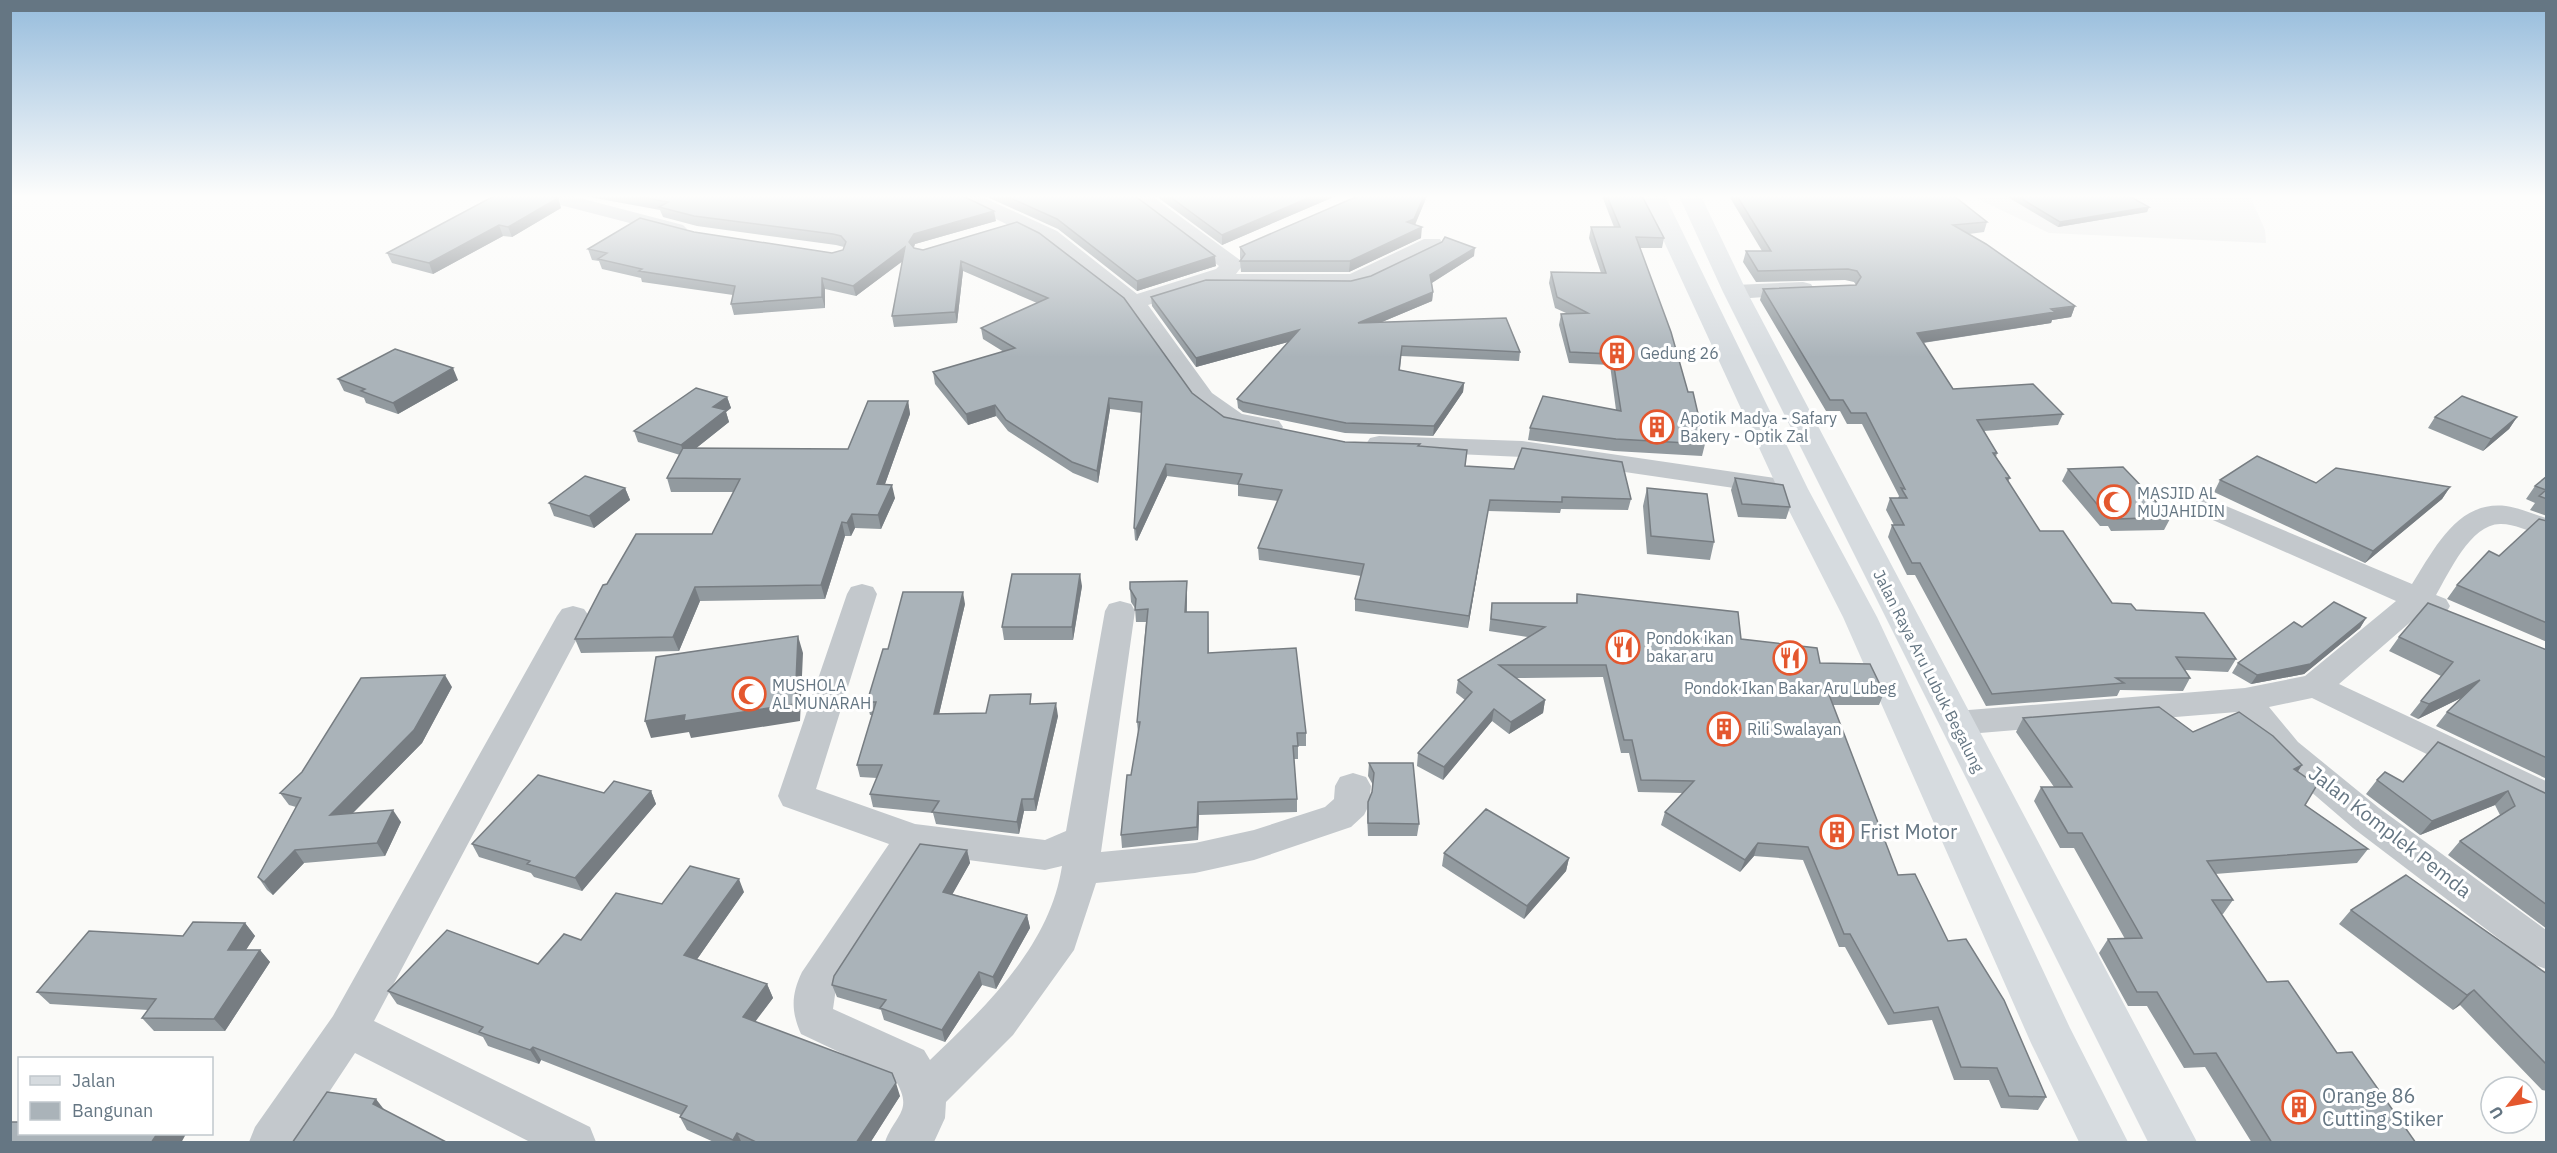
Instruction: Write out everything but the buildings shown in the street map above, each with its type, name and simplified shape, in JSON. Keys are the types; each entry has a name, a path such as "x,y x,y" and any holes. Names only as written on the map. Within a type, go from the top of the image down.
{"main road":[{"path":"1679,250 1793,489 1860,616 2049,1033 2103,1143"},
{"name":"Jalan Raya Aru Lubuk Begalung","path":"1714,250 1734,292 2173,1143"}],"street":[{"path":"1067,250 1134,302 1203,398 1234,420 1289,432"},
{"path":"1134,302 1229,271 1232,264 1212,250"},
{"path":"1221,256 1235,250"},
{"path":"1200,280 1350,281 1362,278 1420,250"},
{"path":"1734,292 1824,289"},
{"path":"1356,444 1522,449 1793,489"},
{"path":"2207,507 2461,618"},
{"path":"1956,723 2245,700 2315,686 2418,598 2459,533 2489,515 2506,515 2547,527"},
{"path":"862,594 796,796 913,838 1045,855 1064,851 1082,854 1195,858 1254,845 1338,817 1351,804 1353,786"},
{"path":"924,1095 998,1022 1060,938 1082,854 1120,611"},
{"path":"270,1143 348,1029 573,616"},
{"path":"2315,686 2547,796"},
{"name":"Jalan Komplek Pemda","path":"2245,700 2286,751 2358,810 2547,952"},
{"path":"907,1143 923,1119 924,1095 917,1076 909,1064 816,1021 812,1009 816,984 913,838"},
{"path":"348,1029 574,1143"}],"place":[{"name":"Gedung 26","path":"1617,353"},
{"name":"Apotik Madya - Safary Bakery - Optik Zal","path":"1657,427"},
{"name":"MASJID AL MUJAHIDIN","path":"2114,502"},
{"name":"Pondok ikan bakar aru","path":"1623,647"},
{"name":"Pondok Ikan Bakar Aru Lubeg","path":"1790,658"},
{"name":"MUSHOLA AL MUNARAH","path":"749,694"},
{"name":"Rili Swalayan","path":"1724,729"},
{"name":"Frist Motor","path":"1837,832"},
{"name":"Orange 86 Cutting Stiker","path":"2299,1107"}]}
